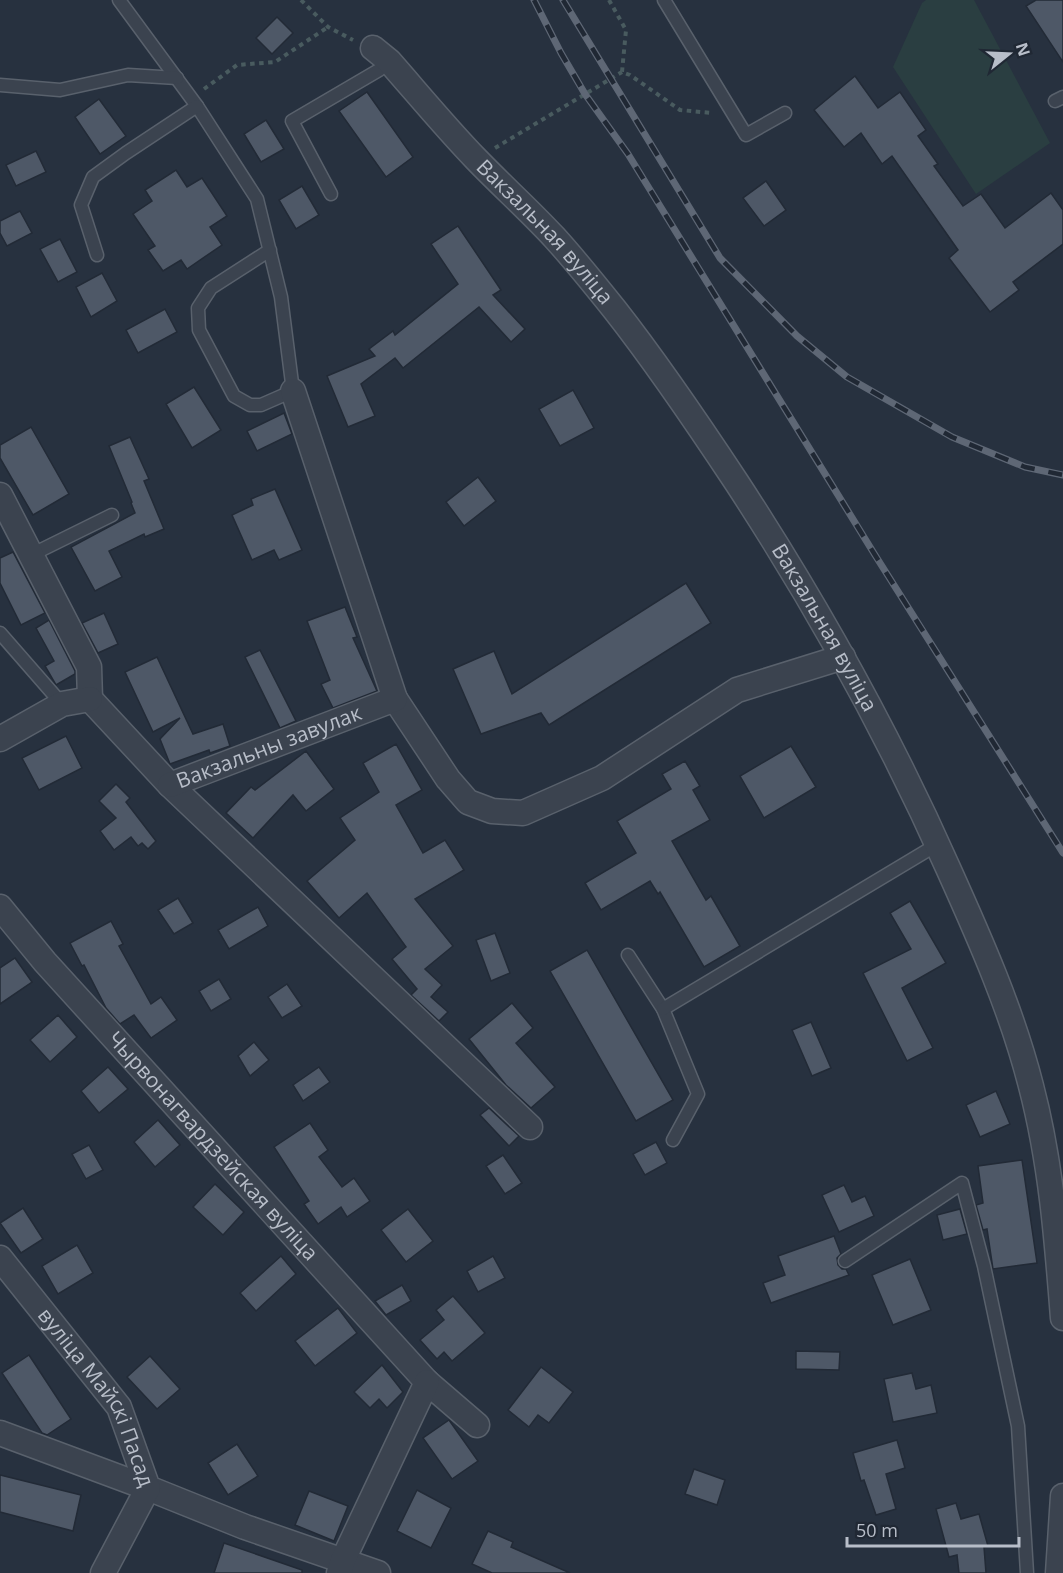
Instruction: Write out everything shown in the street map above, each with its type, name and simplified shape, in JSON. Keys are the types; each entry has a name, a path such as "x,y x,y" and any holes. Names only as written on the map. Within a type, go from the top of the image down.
{"street":[{"name":"Вакзальная вуліца","path":"381,55 476,159 556,238 629,329 702,429 791,566 843,657 897,758 987,955 1031,1084 1054,1203 1063,1318"},
{"path":"293,390 395,699 448,779 468,802 492,811 523,813 602,778 737,690 843,657"},
{"path":"0,495 89,668 90,699 170,785"},
{"path":"0,739 62,704 90,699"},
{"name":"Вакзальны завулак","path":"395,699 170,785 530,1127"},
{"name":"Чырвонагвардзейская вуліца","path":"0,907 52,970 427,1382 477,1425"},
{"name":"вуліца Майскі Пасад","path":"0,1258 119,1407 148,1488 341,1566 378,1573"},
{"path":"341,1566 427,1382"},
{"path":"0,1433 148,1488 103,1573"},
{"path":"1058,1573 1063,1496"}],"lane":[{"path":"119,0 194,102 257,199 270,250 281,297 293,390 261,405 250,405 234,396 199,330 198,308 211,288 270,250"},
{"path":"664,0 746,135 785,113"},
{"path":"331,194 292,122 379,70 381,55"},
{"path":"0,85 60,90 128,75 177,78"},
{"path":"98,255 81,205 93,177 194,102"},
{"path":"31,555 112,515"},
{"path":"0,633 62,704"},
{"path":"663,1009 938,844"},
{"path":"628,955 663,1009 698,1094 673,1140"},
{"path":"845,1261 962,1183 984,1266 1018,1426 1027,1573"}],"path":[{"path":"301,0 328,27 381,55"},
{"path":"609,0 626,30 622,72"},
{"path":"194,102 237,65 275,62 328,27"},
{"path":"622,72 630,75 680,110 734,115"},
{"path":"476,159 622,72"}],"green space":[{"path":"926,0 974,0 1050,143 976,194 893,67 922,3"}],"building":[{"path":"1036,0 1063,0 1063,62 1026,6"},
{"path":"277,17 293,33 272,54 256,38"},
{"path":"855,76 878,108 900,92 926,130 918,136 938,164 934,166 963,206 981,194 1005,228 1051,193 1063,210 1063,244 1013,282 1019,290 990,312 949,258 958,250 892,156 882,164 861,133 844,147 814,110"},
{"path":"367,92 413,157 386,177 339,111"},
{"path":"99,99 126,136 100,154 75,117"},
{"path":"266,120 284,149 261,162 244,134"},
{"path":"36,151 46,172 16,186 6,165"},
{"path":"176,170 187,187 202,178 227,216 210,227 222,245 187,269 181,260 163,271 148,250 155,246 133,214 152,201 145,190"},
{"path":"766,181 786,210 764,226 743,198"},
{"path":"302,186 319,215 296,229 279,200"},
{"path":"20,211 32,233 7,246 0,233 0,221"},
{"path":"458,226 501,290 493,295 525,329 511,342 479,307 403,368 395,358 361,384 375,416 348,427 327,376 375,356 369,349 393,331 395,335 458,284 431,244"},
{"path":"60,239 77,272 58,282 40,249"},
{"path":"102,273 117,301 91,317 76,287"},
{"path":"165,309 177,332 138,353 126,330"},
{"path":"194,387 221,430 192,448 166,404"},
{"path":"573,390 594,428 560,446 539,409"},
{"path":"284,413 292,434 257,451 247,431"},
{"path":"31,427 69,494 33,515 0,458 0,445"},
{"path":"130,437 149,479 144,481 164,529 145,537 144,534 109,551 122,577 95,591 71,547 135,513 109,446"},
{"path":"478,477 496,501 464,526 446,502"},
{"path":"275,489 302,550 279,560 274,550 252,560 232,515 253,505 251,499"},
{"path":"13,552 45,613 21,625 0,583 0,558"},
{"path":"686,583 711,623 549,725 541,713 481,734 453,669 494,651 512,694"},
{"path":"345,607 357,637 353,638 377,691 333,708 321,684 330,680 307,621"},
{"path":"104,613 118,644 98,653 82,623"},
{"path":"49,620 75,671 75,674 56,685 45,666 54,661 36,628"},
{"path":"260,650 296,721 280,728 245,657"},
{"path":"157,657 193,734 223,724 230,746 210,753 209,750 170,764 160,739 180,718 153,732 125,672"},
{"path":"66,736 82,768 39,790 22,758"},
{"path":"396,744 422,790 396,805 423,853 445,840 464,870 415,899 453,946 425,969 442,985 431,997 448,1012 439,1021 411,995 417,989 392,959 406,947 367,893 339,918 307,881 355,840 340,818 379,792 363,763"},
{"path":"791,746 816,787 764,818 740,776"},
{"path":"306,751 334,789 306,811 293,795 253,838 226,813 251,787 255,790"},
{"path":"685,761 700,786 693,790 710,820 672,841 706,900 711,896 740,946 704,967 660,892 658,894 650,881 601,910 585,883 636,853 617,821 671,789 662,774"},
{"path":"116,784 130,798 126,802 156,841 148,849 142,843 138,846 131,837 114,850 100,831 116,818 99,801"},
{"path":"178,898 193,923 174,934 158,910"},
{"path":"910,901 946,963 902,988 933,1048 907,1061 863,973 911,949 890,913"},
{"path":"258,907 268,926 229,949 218,930"},
{"path":"111,921 123,944 119,946 151,1004 161,997 177,1020 151,1038 134,1015 120,1024 106,1008 70,943"},
{"path":"495,933 510,973 491,981 476,940"},
{"path":"587,950 673,1100 636,1121 550,971"},
{"path":"15,958 32,982 0,1004 0,968"},
{"path":"219,979 231,999 211,1011 199,991"},
{"path":"287,984 302,1006 282,1018 268,997"},
{"path":"512,1003 533,1028 516,1043 555,1087 531,1108 506,1085 469,1039"},
{"path":"58,1015 77,1037 50,1062 30,1040"},
{"path":"811,1022 831,1068 812,1076 792,1030"},
{"path":"254,1042 269,1060 250,1076 238,1056"},
{"path":"108,1067 128,1089 99,1113 81,1091"},
{"path":"319,1067 330,1082 303,1101 293,1085"},
{"path":"996,1091 1010,1124 980,1137 966,1105"},
{"path":"489,1108 519,1136 509,1146 480,1115"},
{"path":"158,1120 180,1145 155,1167 134,1142"},
{"path":"310,1123 328,1150 319,1157 342,1187 354,1178 370,1201 347,1217 341,1207 318,1224 304,1204 309,1201 274,1147"},
{"path":"656,1142 667,1163 645,1175 633,1154"},
{"path":"89,1145 103,1170 86,1179 72,1154"},
{"path":"503,1155 522,1183 505,1194 486,1166"},
{"path":"1022,1160 1037,1263 993,1269 987,1229 983,1230 976,1205 983,1203 978,1166"},
{"path":"215,1184 244,1212 223,1235 193,1207"},
{"path":"844,1185 852,1202 865,1196 874,1216 839,1232 822,1195"},
{"path":"23,1208 43,1239 21,1253 0,1223"},
{"path":"408,1209 433,1241 406,1262 381,1230"},
{"path":"960,1209 967,1234 943,1240 937,1215"},
{"path":"834,1236 841,1254 837,1258 838,1265 846,1269 849,1275 771,1303 763,1283 785,1275 778,1256"},
{"path":"77,1245 93,1273 58,1294 42,1266"},
{"path":"281,1256 296,1274 256,1311 240,1293"},
{"path":"493,1256 505,1278 478,1292 467,1271"},
{"path":"910,1259 931,1310 893,1325 872,1275"},
{"path":"402,1285 411,1301 386,1315 375,1301"},
{"path":"453,1296 485,1333 452,1361 444,1352 437,1359 420,1340 444,1320 436,1310"},
{"path":"338,1308 357,1333 315,1366 295,1341"},
{"path":"796,1351 840,1352 839,1370 796,1369"},
{"path":"29,1355 71,1419 47,1435 42,1433 2,1373"},
{"path":"150,1356 180,1389 157,1409 127,1377"},
{"path":"382,1365 403,1392 387,1408 379,1399 370,1408 354,1392"},
{"path":"541,1367 573,1392 549,1423 538,1415 529,1427 508,1410"},
{"path":"912,1373 916,1389 931,1385 937,1413 893,1422 884,1379"},
{"path":"449,1420 478,1461 452,1479 423,1438"},
{"path":"897,1440 905,1468 886,1474 896,1509 876,1515 864,1480 861,1481 853,1453"},
{"path":"237,1444 258,1476 228,1495 208,1463"},
{"path":"694,1469 725,1480 717,1505 685,1494"},
{"path":"0,1475 81,1495 73,1531 0,1512"},
{"path":"417,1490 451,1508 431,1548 397,1531"},
{"path":"309,1491 348,1506 334,1541 295,1525"},
{"path":"956,1503 961,1519 979,1514 988,1546 984,1547 986,1573 959,1573 957,1555 949,1557 936,1509"},
{"path":"488,1531 513,1542 511,1547 570,1573 492,1573 472,1564"},
{"path":"224,1543 302,1570 302,1573 214,1573"}],"railway":[{"path":"534,0 585,94 628,154 875,555 1063,853"},
{"path":"563,0 720,258 797,336 847,377 952,437 1025,467 1063,475"}]}
